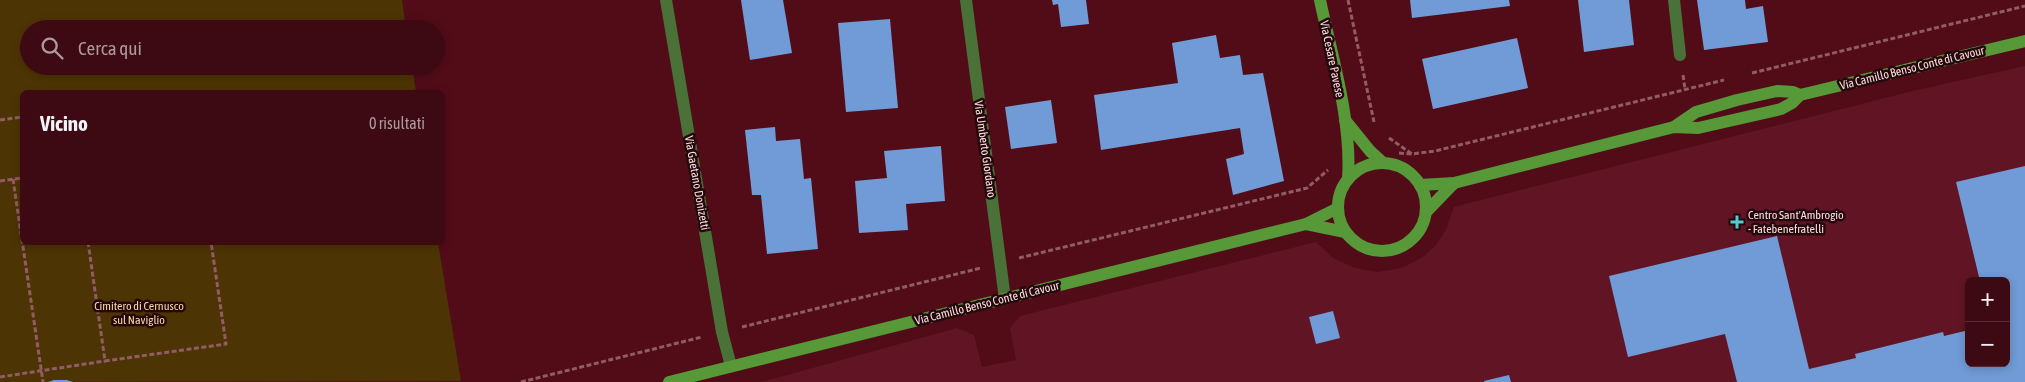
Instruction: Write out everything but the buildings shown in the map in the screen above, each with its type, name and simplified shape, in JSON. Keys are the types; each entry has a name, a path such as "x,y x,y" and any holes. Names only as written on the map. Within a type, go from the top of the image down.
{"street":[{"name":"Via Gaetano Donizetti","path":"666,0 722,332 731,366"},
{"name":"Via Umberto Giordano","path":"966,0 1005,299"},
{"name":"Via Cesare Pavese","path":"1320,0 1345,119 1349,160 1348,179"},
{"path":"1674,0 1680,55"},
{"name":"Via Camillo Benso Conte di Cavour","path":"1420,185 1454,183 1674,127 1698,128 1781,109 1800,96 2025,41"},
{"name":"Via Camillo Benso Conte di Cavour","path":"1674,127 1696,112 1737,100 1777,91 1792,92 1800,96"},
{"name":"Via Cesare Pavese","path":"1345,119 1370,151 1383,163"},
{"path":"1383,163 1406,170 1420,185 1425,198 1426,212 1418,233 1409,242 1395,250 1382,252 1366,248 1352,240 1345,232 1340,221 1338,208 1339,194 1348,179 1365,166 1383,163"},
{"path":"1426,212 1454,183"},
{"name":"Via Camillo Benso Conte di Cavour","path":"669,382 1306,224 1338,208"},
{"name":"Via Camillo Benso Conte di Cavour","path":"1306,224 1345,232"}],"path":[{"path":"1348,0 1375,128"},
{"path":"1750,74 2025,6"},
{"path":"1370,151 1412,154 1435,151 1731,78"},
{"path":"0,120 20,117"},
{"path":"1382,133 1412,154"},
{"path":"521,382 1307,188 1329,169 1349,160"},
{"path":"0,181 20,178"},
{"path":"13,179 20,227"},
{"path":"23,245 43,382"},
{"path":"88,245 105,361"},
{"path":"0,377 226,344 211,245"}],"shaded area":[{"name":"Centro Sant'Ambrogio - Fatebenefratelli","path":"2025,66 2025,382 762,382 957,328 974,335 982,367 1016,360 1010,328 1020,316 1316,242 1333,258 1355,268 1378,272 1402,268 1423,257 1436,245 1446,230 1454,207 1913,91"}],"green space":[{"name":"Cimitero di Cernusco sul Naviglio","path":"0,0 402,0 405,20 20,20 20,75 413,75 416,90 20,90 20,245 438,245 461,381 0,382"}],"place":[{"name":"Centro Sant'Ambrogio - Fatebenefratelli","path":"1737,222"}]}
